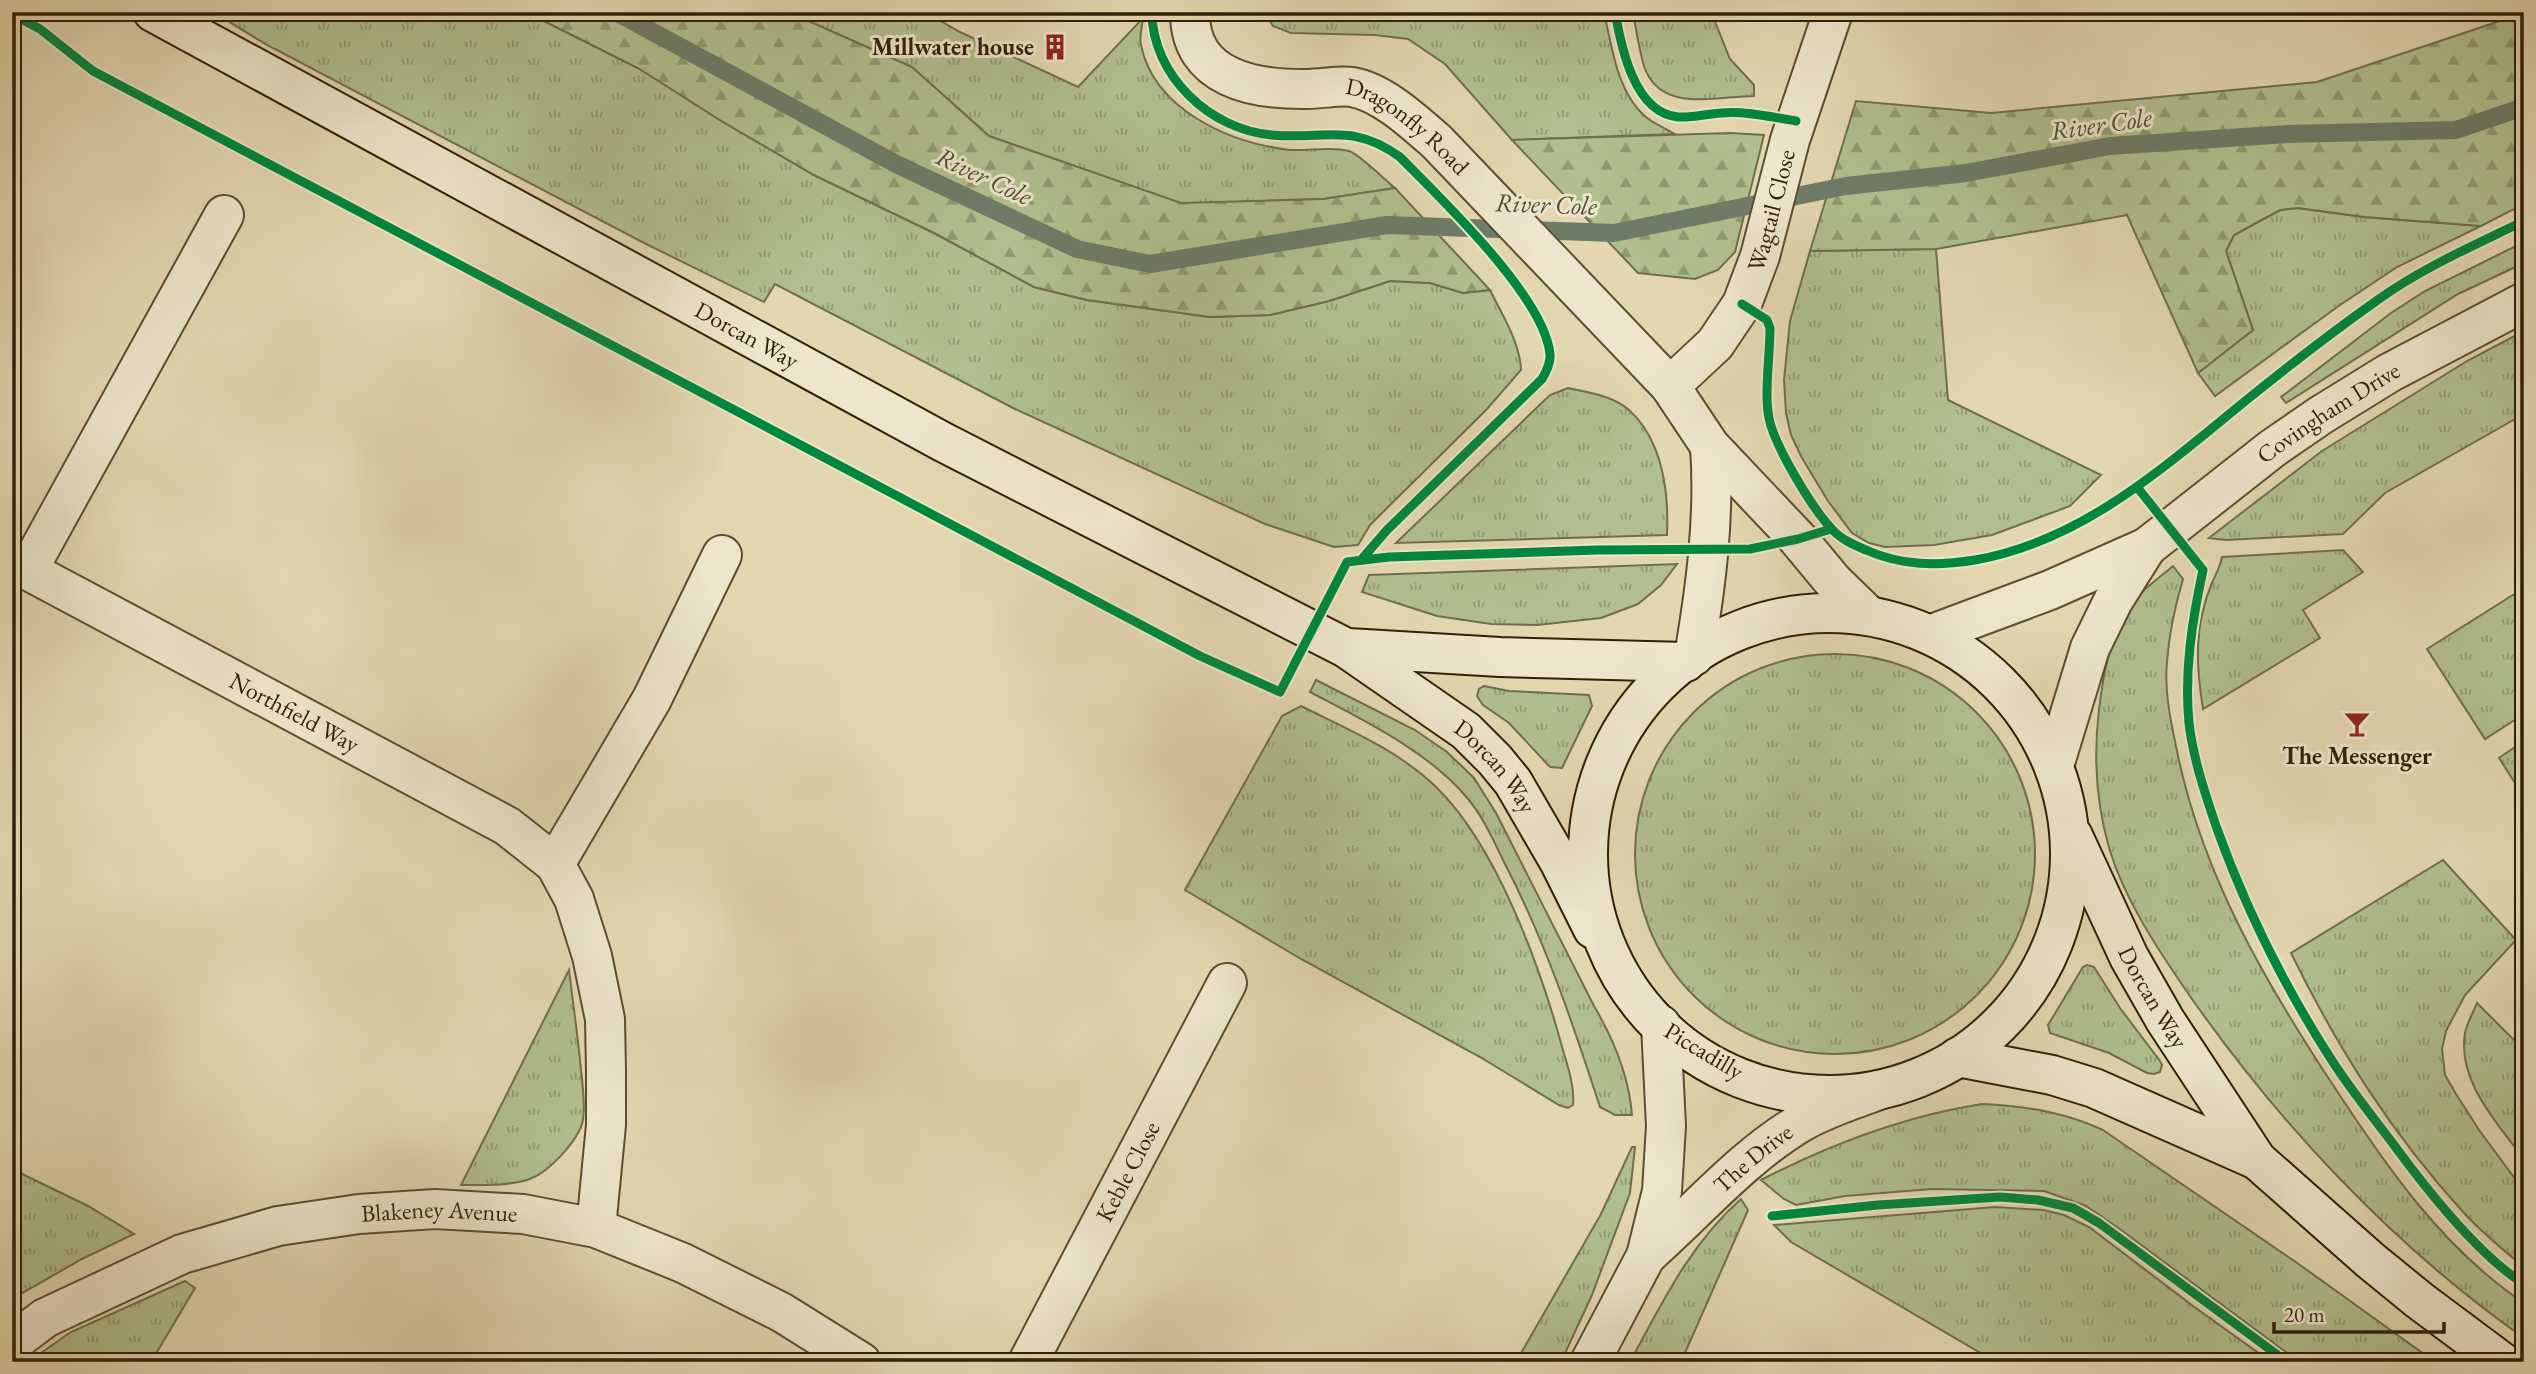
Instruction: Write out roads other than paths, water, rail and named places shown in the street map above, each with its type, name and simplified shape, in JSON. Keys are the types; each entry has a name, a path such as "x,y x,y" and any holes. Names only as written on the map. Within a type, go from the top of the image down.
{"street":[{"name":"Dorcan Way","path":"153,12 943,442 1346,648 1466,731 1495,760 1513,782 1560,863 1593,929"},
{"name":"Dragonfly Road","path":"1190,12 1190,31 1218,72 1261,87 1352,87 1404,114 1437,142 1670,386 1710,446 1832,580 1869,616"},
{"name":"Wagtail Close","path":"1670,386 1716,344 1742,304 1760,256 1790,140 1833,12"},
{"name":"Northfield Way","path":"224,215 20,566 507,826 555,864 574,899 592,956 605,1019 606,1125 596,1228"},
{"name":"Covingham Drive","path":"1932,634 2039,594 2147,547 2264,455 2321,415 2389,373 2524,302"},
{"path":"1690,659 1711,536 1710,446"},
{"name":"Covingham Drive","path":"2054,766 2090,648 2113,601 2147,547"},
{"path":"555,864 652,699 722,555"},
{"name":"Piccadilly","path":"1839,611 1869,616 1932,634 1988,671 2010,692 2042,738 2054,766 2068,825 2070,854 2066,905 2042,969 2014,1010 1995,1029 1958,1056 1906,1081 1879,1090 1827,1094 1776,1087 1727,1069 1704,1056 1661,1025 1625,988 1593,929 1587,883 1593,813 1606,769 1623,733 1662,684 1690,659 1742,630 1785,617 1839,611"},
{"name":"Dorcan Way","path":"1346,648 1500,657 1690,659"},
{"name":"Dorcan Way","path":"2068,825 2135,968 2165,1020 2257,1160 2380,1268 2502,1362"},
{"name":"Keble Close","path":"1028,1362 1227,983"},
{"name":"The Drive","path":"1590,1362 1647,1256 1662,1191 1666,1153 1661,1025"},
{"name":"Dorcan Way","path":"1958,1056 2052,1075 2094,1088 2257,1160"},
{"name":"The Drive","path":"1647,1256 1696,1212 1719,1187 1772,1143 1822,1111 1879,1090"},
{"name":"Blakeney Avenue","path":"12,1343 45,1318 182,1254 278,1226 359,1213 435,1209 523,1214 596,1228 684,1263 781,1312 861,1362"}],"waterway":[{"name":"River Cole","path":"616,12 898,165 1077,249 1150,264 1387,225 1614,233 1846,186 1966,173 2110,146 2288,134 2456,130 2524,107"}],"place":[{"name":"Millwater house","path":"1055,47"},
{"name":"The Messenger","path":"2357,724"}]}
